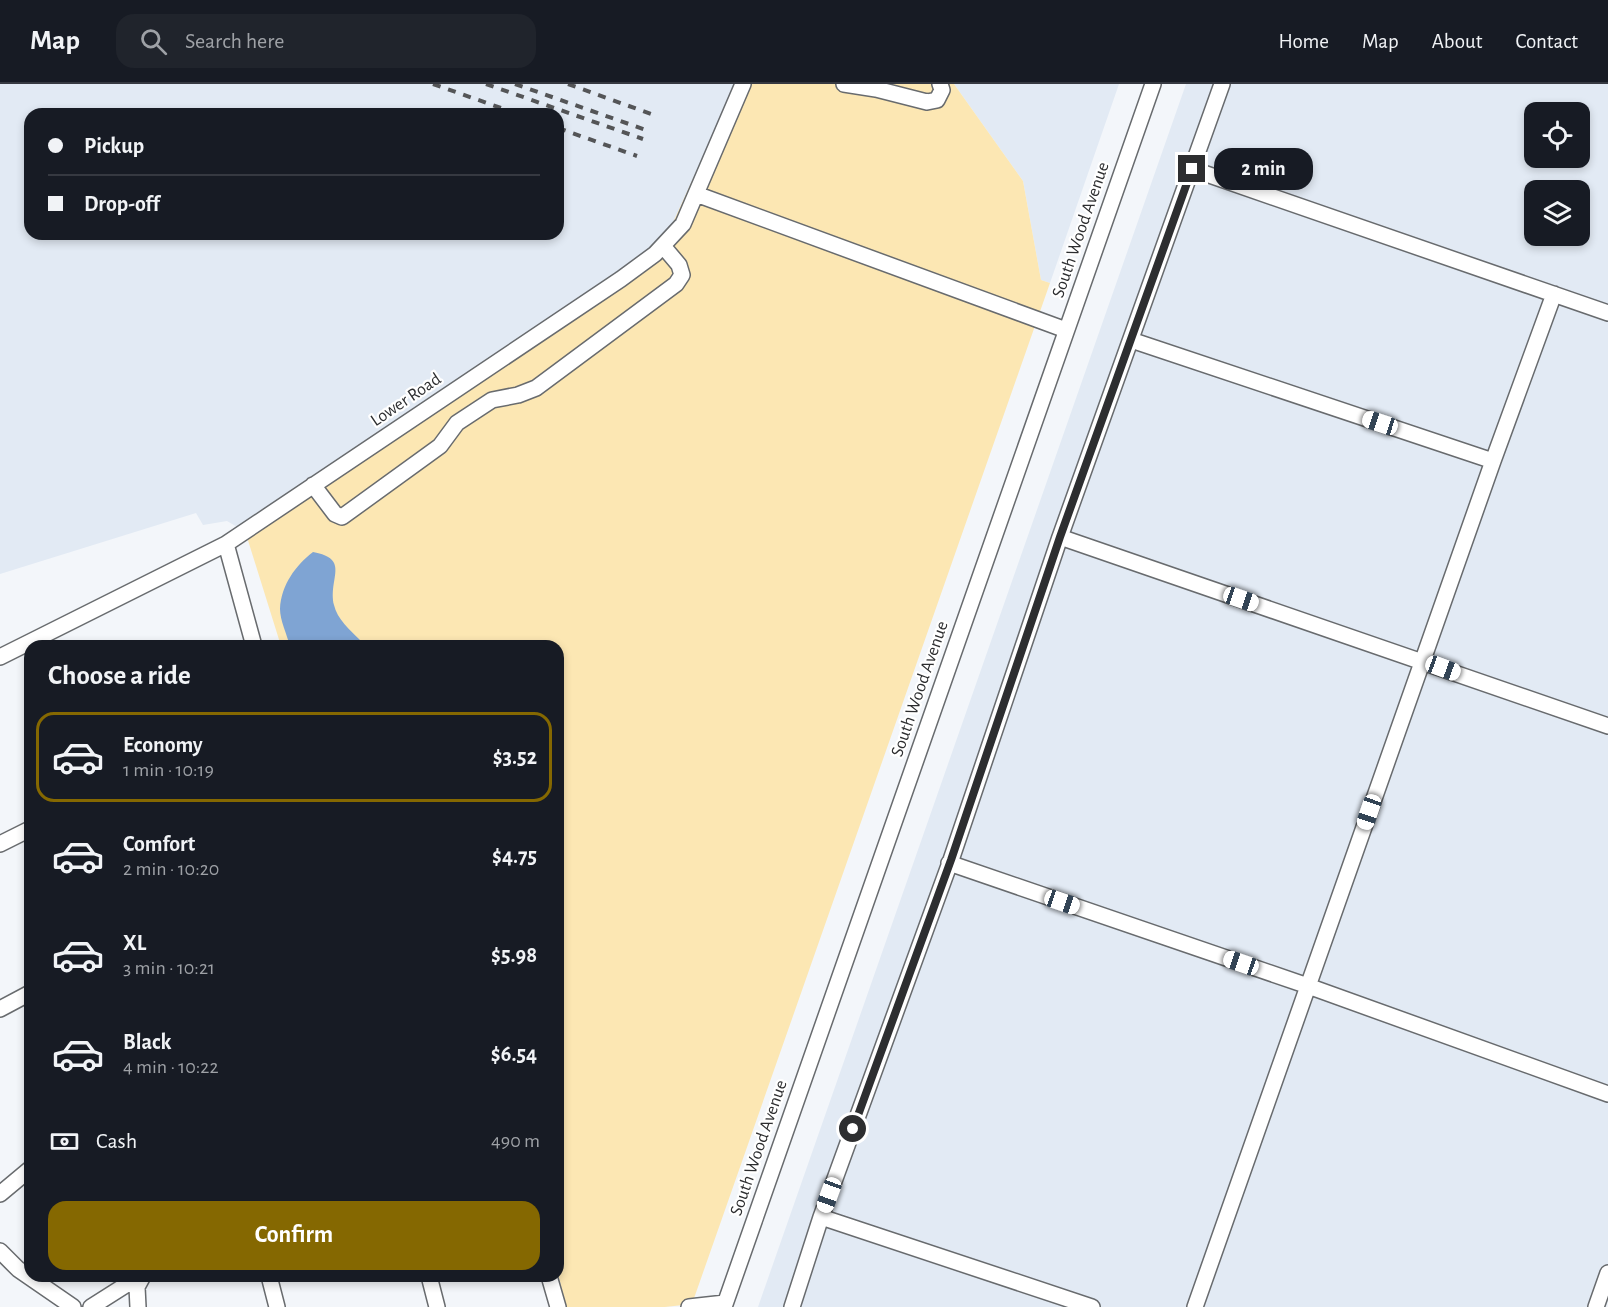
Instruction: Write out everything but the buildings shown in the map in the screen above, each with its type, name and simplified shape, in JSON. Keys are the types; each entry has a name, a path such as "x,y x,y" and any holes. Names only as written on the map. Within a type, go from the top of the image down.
{"street":[{"name":"Lower Road","path":"34,640 226,544 621,279 663,246 682,224 744,84"},
{"path":"844,84 876,89 927,102 940,96 942,90 940,84"},
{"name":"South Wood Avenue","path":"724,1305 1153,84"},
{"path":"792,1307 821,1217 949,863 1060,537 1222,84"},
{"path":"1192,169 1608,313"},
{"path":"696,194 1066,330"},
{"path":"313,485 335,514 342,517 440,446 457,423 475,411 492,400 518,395 536,388 676,284 682,275 679,265 663,246"},
{"path":"1195,1307 1422,660 1554,294"},
{"path":"1131,340 1493,460"},
{"path":"1060,537 1608,726"},
{"path":"226,544 252,640"},
{"name":"Lower Road","path":"0,657 24,645"},
{"path":"0,844 24,831"},
{"path":"949,863 1308,986 1608,1094"},
{"path":"0,1009 24,996"},
{"path":"0,1194 24,1174"},
{"path":"821,1217 1092,1307"},
{"path":"0,1251 24,1273"},
{"path":"1596,1307 1608,1273"},
{"path":"37,1282 73,1307"},
{"path":"91,1307 131,1282"},
{"path":"138,1307 139,1282"},
{"path":"271,1282 278,1307"},
{"path":"431,1282 437,1307"},
{"path":"551,1282 558,1307"},
{"path":"689,1307 724,1305"}],"shaded area":[{"path":"0,84 736,84 661,249 244,531 227,521 203,525 196,513 0,574"},
{"path":"736,84 954,84 1023,181 1041,280 1050,283 692,1304 665,1307 566,1307 560,1282 564,1282 564,640 279,640 246,534 661,249"},
{"path":"954,84 1119,84 1050,283 1041,280 1023,181"},
{"path":"1186,84 1608,84 1608,1301 1606,1307 758,1307"}],"water":[{"path":"313,552 331,559 336,571 334,605 344,624 360,640 288,640 281,618 281,600 290,576"}],"railway":[{"path":"433,84 501,108"},
{"path":"486,84 555,108"},
{"path":"515,84 646,130"},
{"path":"568,84 651,114"},
{"path":"564,111 643,139"},
{"path":"564,130 637,156"}],"route":[{"path":"853,1129 951,860 1060,537 1192,169"}]}
